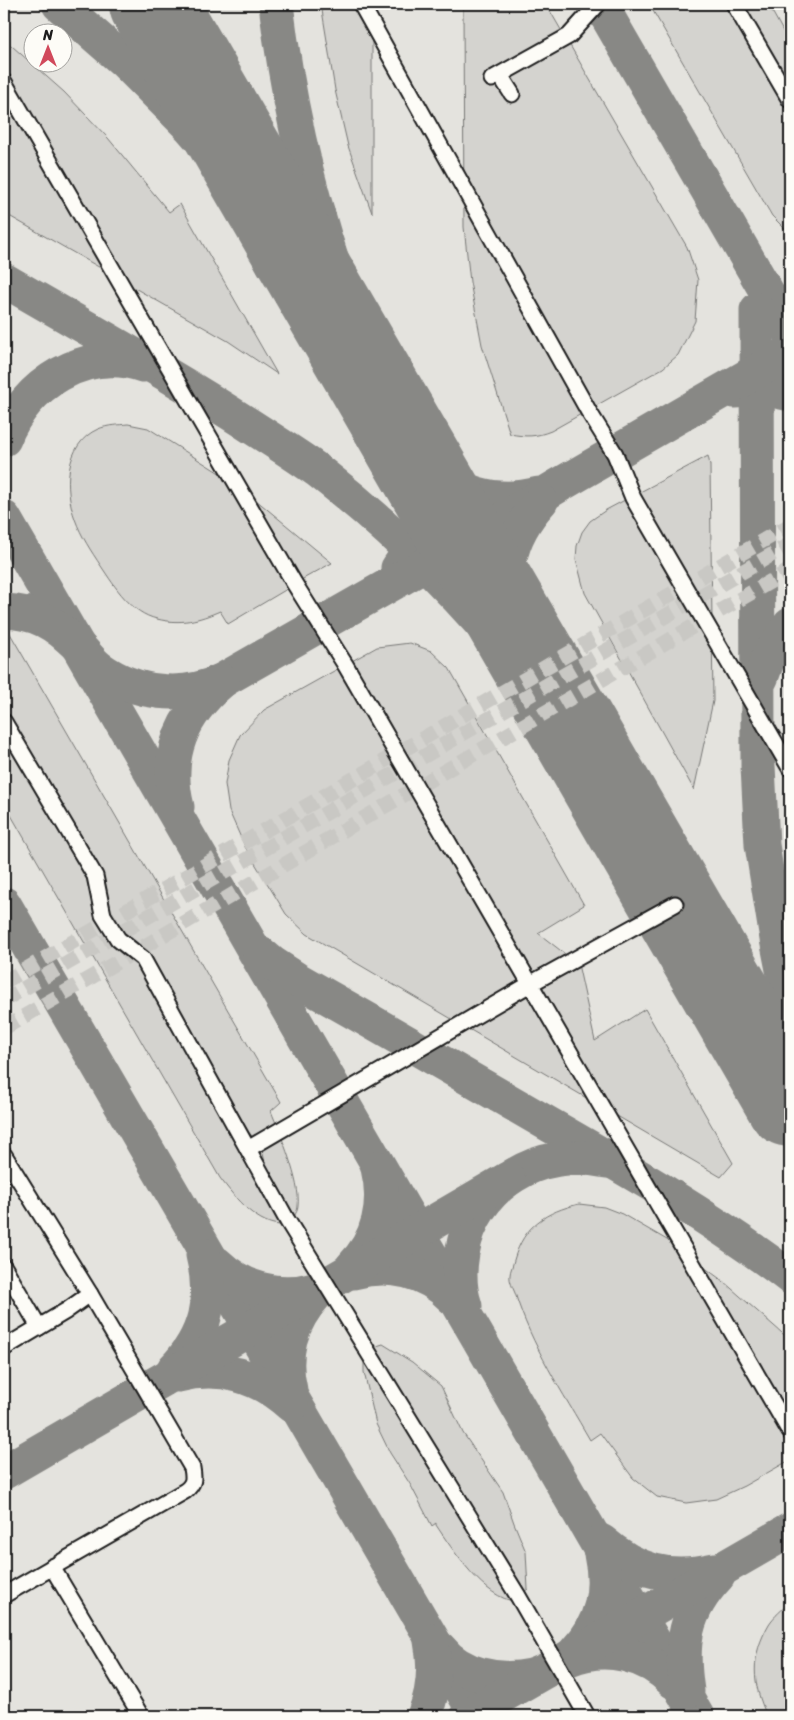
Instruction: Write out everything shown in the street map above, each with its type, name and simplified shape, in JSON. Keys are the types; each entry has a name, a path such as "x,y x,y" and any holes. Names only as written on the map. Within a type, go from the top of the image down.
{"lane":[{"path":"361,4 589,412 615,454 633,498 790,768"},
{"path":"512,94 496,77 569,36 598,4"},
{"path":"734,4 790,100"},
{"path":"4,82 294,583 346,666 790,1432"},
{"path":"4,722 95,876 103,915 118,939 143,959 287,1220 518,1596 587,1716"},
{"path":"248,1150 530,984 675,904"},
{"path":"4,1156 90,1294 192,1468 194,1478 191,1486 185,1490 4,1595"},
{"path":"4,1267 39,1327"},
{"path":"4,1348 90,1294"},
{"path":"52,1567 141,1716"}],"shaded area":[{"path":"4,4 790,4 790,1716 4,1716"},
{"path":"321,4 372,4 372,213 348,146 335,90"},
{"path":"463,4 546,4 687,247 698,280 695,321 678,355 663,368 551,431 536,435 510,434 482,345 470,282 464,227"},
{"path":"649,4 768,4 790,44 790,234 772,216"},
{"path":"4,39 22,55 22,72 41,72 64,92 108,138 169,212 180,204 277,374 228,341 124,282 4,73"},
{"path":"4,90 111,274 4,213"},
{"path":"128,424 148,428 229,479 287,589 228,624 220,611 190,621 174,622 157,619 139,611 124,598 97,560 80,531 71,507 68,481 73,456 87,436 98,429"},
{"path":"708,456 710,465 713,701 694,790 585,593 576,559 577,546 582,532 590,521 606,510"},
{"path":"250,495 332,563 301,580"},
{"path":"4,623 281,1102 271,1111 289,1158 296,1185 298,1208 292,1220 268,1178 263,1153 252,1136 232,1114 119,930 105,903 99,868 4,708"},
{"path":"410,643 431,651 449,668 584,905 538,933 578,964 595,1041 645,1009 733,1163 721,1177 307,934 286,914 245,847 229,811 225,784 229,760 240,735 264,710 377,647"},
{"path":"4,730 91,879 93,904 98,919 141,964 285,1225 266,1221 248,1210 220,1178 4,803"},
{"path":"579,1204 604,1207 622,1214 667,1240 723,1281 790,1340 790,1460 744,1486 716,1499 686,1503 657,1497 633,1478 600,1433 590,1440 539,1350 522,1312 510,1277 518,1248 530,1229 556,1211"},
{"path":"383,1344 412,1362 441,1386 463,1433 503,1492 526,1552 528,1589 518,1596 516,1601 504,1598 493,1592 470,1572 436,1523 432,1526 410,1484 390,1453 376,1424 364,1372 364,1350"},
{"path":"790,1602 790,1716 767,1716 758,1692 755,1670 756,1659 769,1624"}],"taxiway":[{"path":"59,4 123,60 191,128 233,176 328,305"},
{"path":"154,4 157,11"},
{"path":"276,4 289,91 298,134 319,220 332,262 372,365 441,501"},
{"path":"600,4 790,332"},
{"path":"4,280 219,406 317,470 373,516 426,565 499,644 546,702 613,797"},
{"path":"757,310 758,766 762,845 790,1005"},
{"path":"4,611 35,616 53,625 70,638 99,668 128,684 160,691 176,692 208,686 223,680 465,542 556,487 790,352"},
{"path":"4,439 14,419 26,402 42,386 60,374 79,366 100,361 121,360 143,365"},
{"path":"734,391 767,389 790,394"},
{"path":"423,464 450,482 477,494 507,498 539,494"},
{"path":"398,568 412,545 419,520 420,494 416,468"},
{"path":"514,627 508,592 510,560 520,530 529,515 541,501"},
{"path":"4,518 697,1716"},
{"path":"761,678 769,656 790,625"},
{"path":"177,807 173,770 175,753 180,737 196,708 222,681"},
{"path":"4,904 477,1716"},
{"path":"260,953 296,979 642,1178 732,1235 790,1277"},
{"path":"465,1306 460,1280 462,1253 469,1229 480,1207 495,1190 514,1176 535,1165 557,1159 581,1158 606,1161"},
{"path":"352,1267 369,1245 378,1221 382,1195 378,1168"},
{"path":"4,1472 508,1179"},
{"path":"174,1369 194,1343 205,1316 208,1287 203,1255"},
{"path":"217,1264 238,1280 262,1290 287,1293 314,1289"},
{"path":"354,1272 381,1268 407,1271 432,1281 453,1298"},
{"path":"290,1390 287,1363 290,1338 300,1315 316,1294"},
{"path":"178,1375 209,1371 239,1375 266,1387 291,1405"},
{"path":"467,1716 790,1530"},
{"path":"601,1541 614,1552 628,1560 654,1571 682,1574 714,1570"},
{"path":"576,1651 592,1630 601,1606 604,1581 601,1554"},
{"path":"687,1691 684,1658 687,1629 698,1603 718,1576"},
{"path":"424,1716 430,1698 433,1679 431,1641"},
{"path":"440,1649 448,1658 469,1671 481,1675 507,1678 536,1675 564,1661 583,1655 611,1652 625,1654 651,1664 674,1682"}],"runway":[{"path":"153,4 790,1103"}],"tunnel":[{"path":"4,982 790,525"},
{"path":"4,1000 790,544"},
{"path":"4,1028 790,570"}]}
